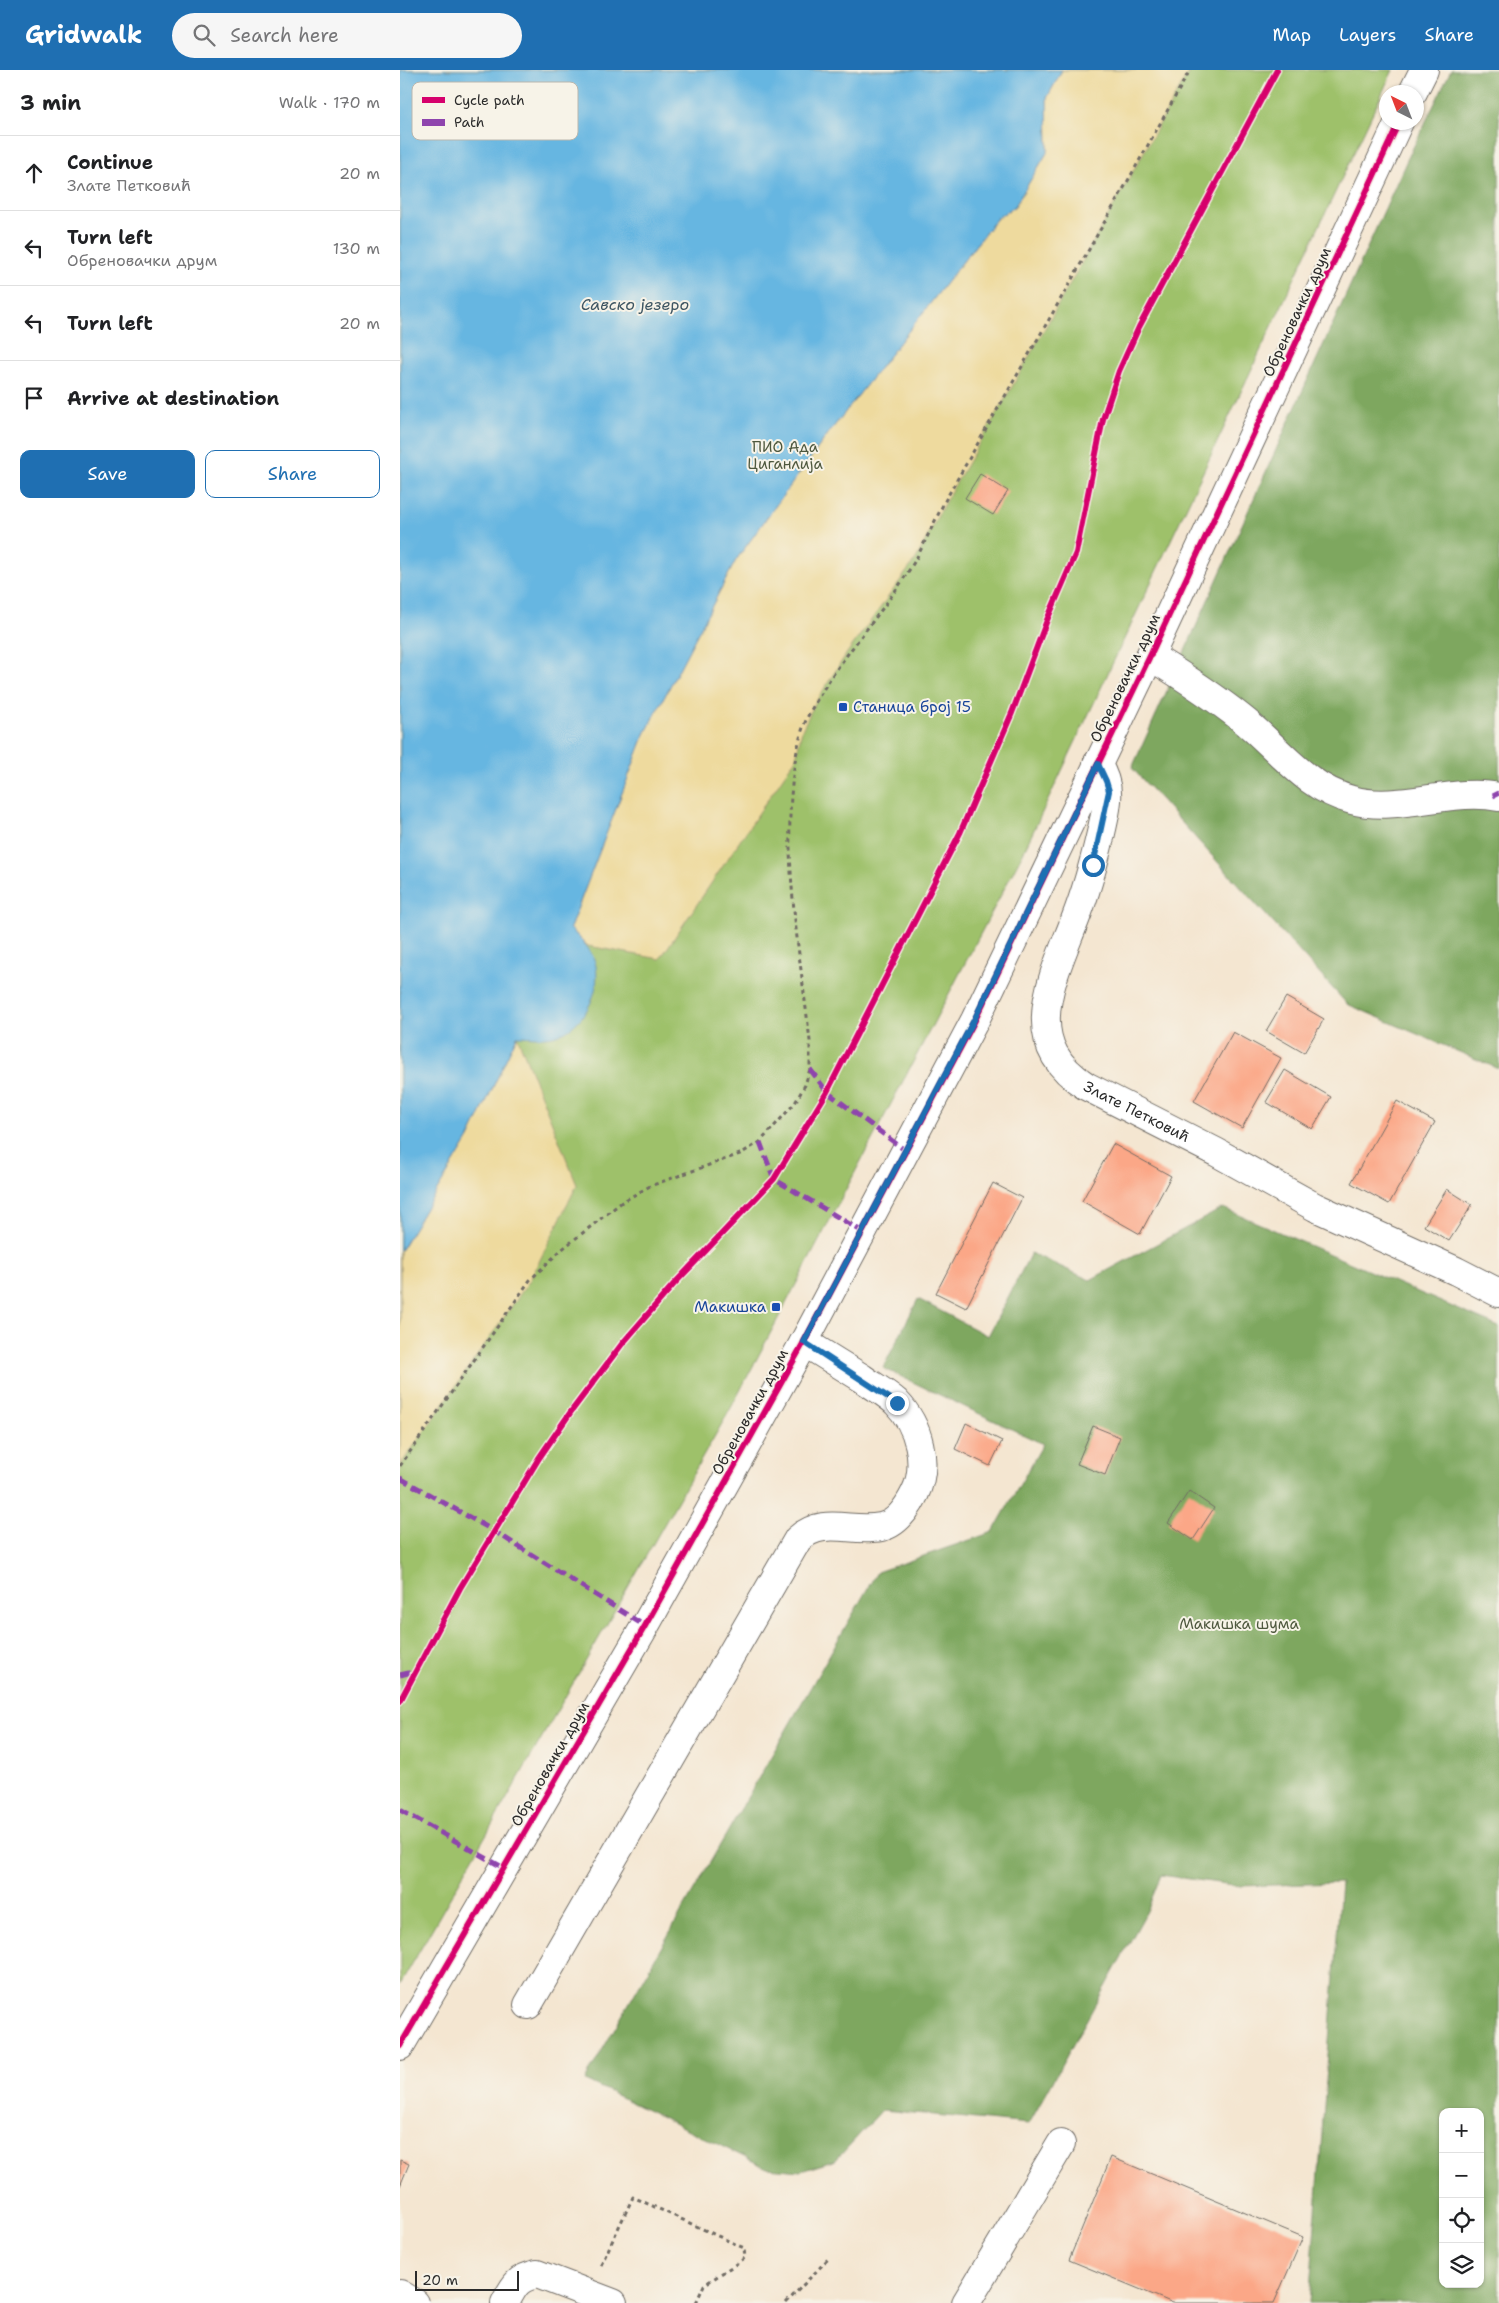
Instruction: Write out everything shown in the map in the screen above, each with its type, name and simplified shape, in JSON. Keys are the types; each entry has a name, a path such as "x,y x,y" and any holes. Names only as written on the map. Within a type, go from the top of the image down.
{"street":[{"path":"1417,85 1424,70"},
{"name":"Обреновачки друм","path":"400,2046 645,1626 804,1342 974,1020 1150,656 1395,130"},
{"path":"1150,656 1192,682 1242,719 1304,775 1327,791 1353,801 1386,803 1454,796 1499,797"},
{"name":"Злате Петковић","path":"1098,764 1109,791 1103,824 1093,865 1053,977 1044,1022 1047,1035 1060,1064 1071,1076 1086,1086 1216,1152 1315,1207 1456,1271 1499,1293"},
{"path":"528,2005 798,1539 805,1533 820,1526 881,1527 892,1523 904,1510 918,1486 921,1448 909,1420 897,1403 804,1342"},
{"path":"966,2303 1061,2144"},
{"path":"505,2303 514,2287 524,2277 537,2274 600,2298"},
{"path":"400,2294 415,2303"}],"path":[{"path":"400,1466 530,1280 561,1250 622,1202 650,1186 740,1154 760,1142 795,1103 810,1069 810,1041 791,859 790,802 802,730 815,703 846,653 916,559 945,502 1190,70"},
{"path":"600,2298 633,2197 744,2248 745,2258 704,2285 696,2303"},
{"path":"786,2303 829,2258"}],"green space":[{"name":"ПИО Ада Циганлија","path":"400,70 1393,70 1386,85 1379,85 1379,100 1023,853 732,1406 400,1985"},
{"path":"1451,70 1499,70 1499,1069 1347,1004 1132,768 1406,162 1422,130 1424,130 1424,125"},
{"name":"Макишка шума","path":"1223,1208 1499,1327 1499,2303 1309,2303 1341,1883 1240,1886 1161,1875 1147,1911 1029,2124 882,2110 836,2160 801,2171 767,2168 585,2080 877,1572 993,1532 1043,1444 883,1368 918,1299 988,1336 1031,1253 1090,1280"}],"sand":[{"path":"1062,70 1190,70 945,502 916,559 847,653 815,703 802,730 796,758 660,959 588,946 570,928 644,736 736,560 828,434 997,218 1015,206 1048,151 1047,98"},
{"path":"517,1036 577,1185 530,1280 400,1466 400,1251 469,1138"}],"water":[{"name":"Савско језеро","path":"400,70 1062,70 1047,98 1048,151 1015,206 997,218 828,434 736,560 644,736 570,928 589,950 596,966 596,987 588,1008 574,1025 556,1035 542,1037 517,1036 469,1138 400,1251"}],"building":[{"path":"980,474 1008,491 993,515 965,498"},
{"path":"1286,997 1324,1019 1304,1053 1266,1031"},
{"path":"1233,1032 1281,1058 1242,1128 1194,1101"},
{"path":"1285,1070 1331,1097 1312,1129 1266,1102"},
{"path":"1397,1101 1435,1122 1389,1204 1351,1183"},
{"path":"1113,1144 1171,1176 1140,1234 1082,1201"},
{"path":"993,1183 1022,1198 966,1308 936,1293"},
{"path":"1447,1189 1472,1205 1449,1241 1424,1226"},
{"path":"966,1423 1002,1441 990,1466 955,1449"},
{"path":"1093,1426 1120,1437 1105,1475 1077,1464"},
{"path":"1189,1491 1214,1508 1193,1540 1168,1523"},
{"path":"1111,2157 1303,2237 1274,2303 1173,2303 1069,2260"},
{"path":"400,2160 409,2164 400,2186"}],"marked path":[{"path":"1493,796 1499,793"},
{"path":"810,1069 827,1092 906,1151"},
{"path":"760,1142 774,1179 863,1232"},
{"path":"400,1478 494,1531 645,1626"},
{"path":"400,1675 416,1671"},
{"path":"400,1810 504,1868"}],"cycle path":[{"path":"400,1701 460,1588 539,1458 570,1413 622,1344 674,1284 774,1179 827,1092 960,833 1012,713 1047,620 1076,553 1103,419 1119,371 1139,327 1277,70"},
{"path":"400,2046 645,1626 804,1342 975,1020 1150,656 1395,130"}],"place":[{"name":"Станица број 15","path":"843,707"},
{"name":"Макишка","path":"776,1307"}],"route":[{"path":"897,1403 884,1392 804,1342 974,1020 1098,764 1104,774 1109,791 1093,865"}]}
